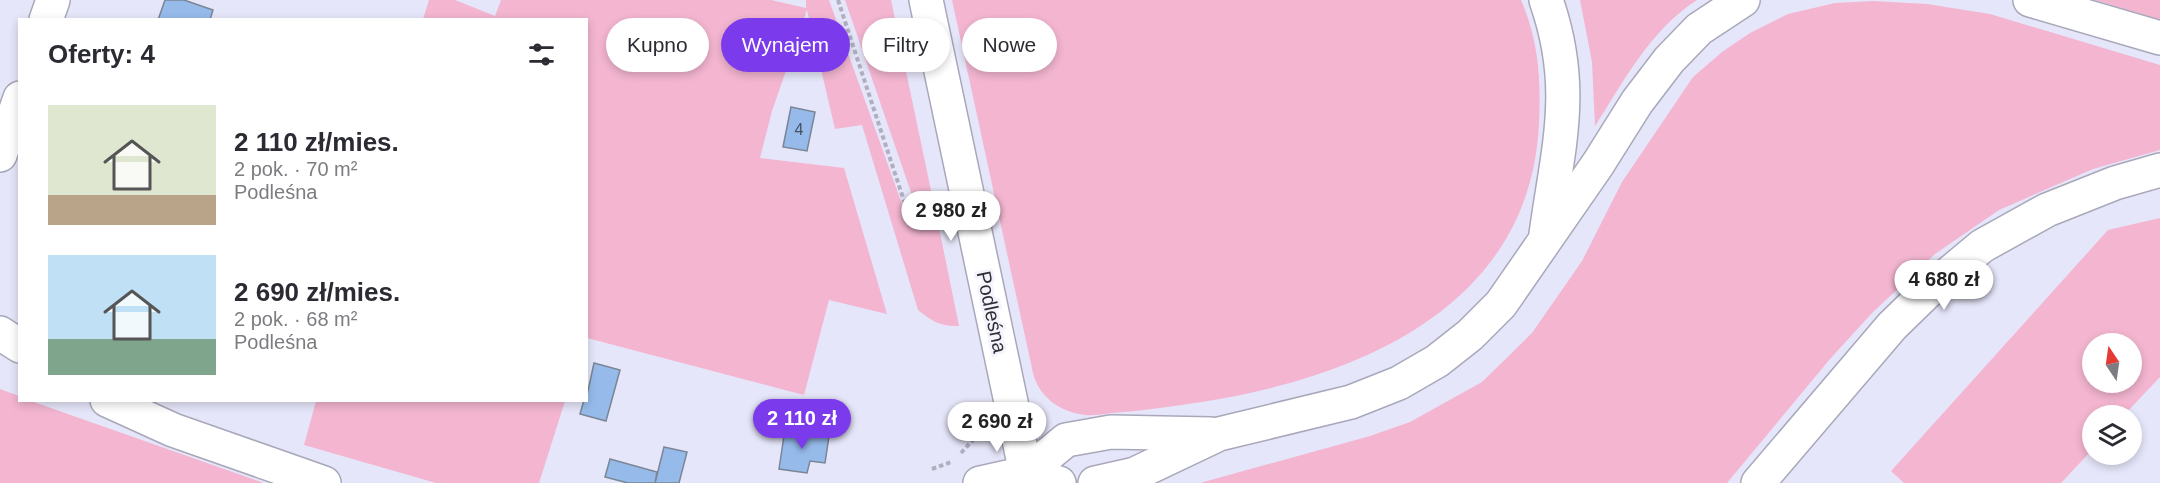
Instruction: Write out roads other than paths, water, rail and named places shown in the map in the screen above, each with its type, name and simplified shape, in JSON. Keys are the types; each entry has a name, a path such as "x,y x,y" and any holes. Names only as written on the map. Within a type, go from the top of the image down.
{"main road":[{"path":"47,18 53,0"},
{"name":"Podleśna","path":"926,0 1027,478"},
{"path":"1546,0 1563,60 1564,103 1561,142 1546,239"},
{"path":"1095,483 1135,474 1219,434 1351,402 1399,383 1437,361 1470,335 1502,304 1598,164 1637,102 1669,60 1699,29 1743,0"},
{"path":"2030,0 2160,38"},
{"path":"0,155 18,104"},
{"path":"1758,483 1892,326 1928,291 1982,246 2047,210 2115,183 2160,170"},
{"path":"0,333 18,345"},
{"path":"111,402 173,430 324,483"},
{"path":"1027,478 1066,440 1111,432 1219,434"},
{"path":"980,483 1027,478 1059,483"}]}
